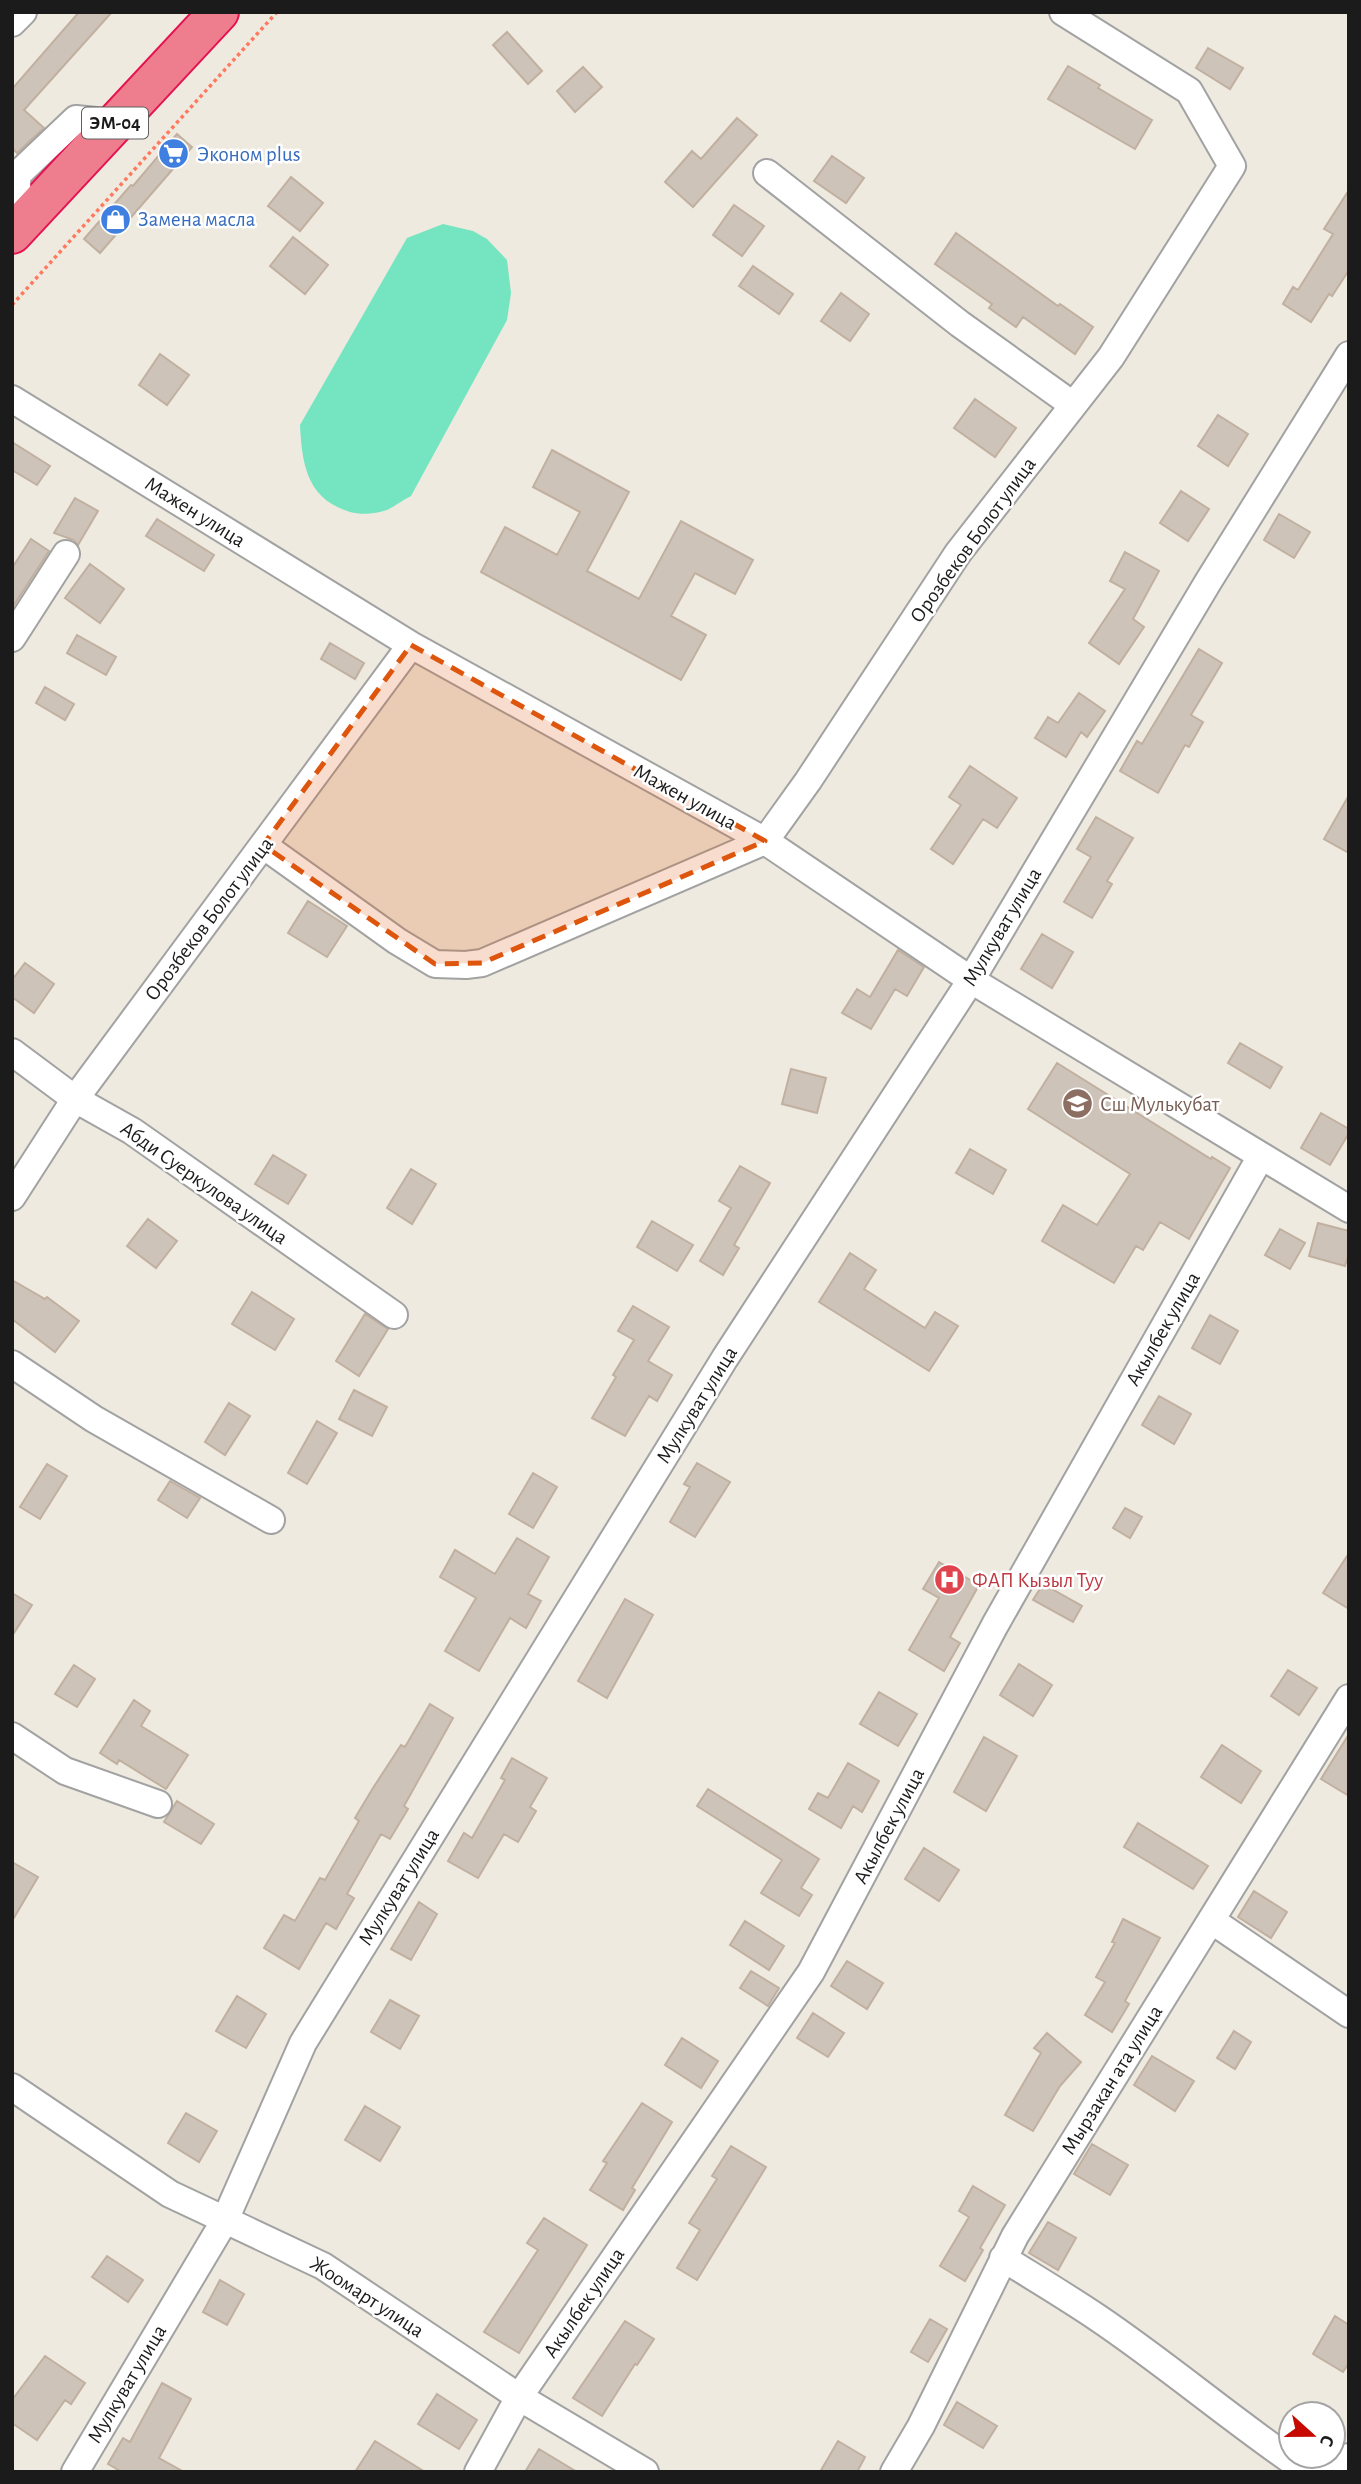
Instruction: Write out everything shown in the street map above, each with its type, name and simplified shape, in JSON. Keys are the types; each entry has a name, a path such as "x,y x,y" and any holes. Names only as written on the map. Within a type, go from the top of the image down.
{"highway":[{"name":"ЭМ-04","path":"15,231 219,12"}],"street":[{"path":"12,23 23,12"},
{"name":"Орозбеков Болот улица","path":"765,841 808,781 958,553 1111,356 1232,166 1189,91 1063,12"},
{"path":"768,173 960,324 1073,405"},
{"name":"Мулкуват улица","path":"75,2472 225,2220 303,2043 725,1359 971,980 1208,582 1349,355"},
{"name":"Мажен улица","path":"12,399 411,645 765,841 971,980 1349,1209"},
{"path":"12,638 66,554"},
{"name":"Орозбеков Болот улица","path":"12,1197 75,1099 411,645"},
{"path":"263,845 435,964 466,965 482,963 765,841"},
{"name":"Абди Суеркулова улица","path":"12,1052 75,1099 132,1130 394,1315"},
{"name":"Акылбек улица","path":"478,2472 519,2397 811,1972 995,1625 1261,1156"},
{"path":"12,1364 94,1419 271,1520"},
{"name":"Мырзакан ата улица","path":"894,2472 921,2426 1015,2236 1349,1698"},
{"path":"12,1736 65,1771 158,1804"},
{"path":"1211,1920 1349,2014"},
{"name":"Жоомарт улица","path":"12,2087 170,2194 323,2266 519,2397 645,2472"},
{"path":"1003,2258 1098,2318 1305,2470 1349,2457"}],"path":[{"path":"12,305 277,12"}],"highlighted area":[{"path":"411,645 765,841 482,963 435,964 263,845"}],"green space":[{"path":"443,224 473,231 487,239 507,260 511,293 507,320 411,496 383,511 364,514 350,512 324,499 310,479 305,467 300,425 407,238"}],"building":[{"path":"79,12 112,12 24,110 44,128 17,153 12,148 12,89"},
{"path":"507,32 542,71 528,84 493,45"},
{"path":"1208,48 1243,68 1230,89 1196,68"},
{"path":"1068,66 1100,85 1098,88 1152,120 1135,149 1048,99"},
{"path":"583,67 602,87 575,112 557,91"},
{"path":"737,118 757,135 693,207 665,182 692,151 701,159"},
{"path":"177,134 192,147 100,253 84,239"},
{"path":"832,156 864,178 846,203 814,181"},
{"path":"291,177 323,203 300,231 268,206"},
{"path":"1349,190 1349,270 1311,322 1283,304 1293,287 1298,290 1333,234 1324,229"},
{"path":"734,205 764,226 742,256 713,235"},
{"path":"956,233 1058,306 1060,304 1093,327 1075,354 1023,317 1016,327 989,308 992,304 935,264"},
{"path":"293,237 328,265 305,294 270,266"},
{"path":"753,266 793,294 779,314 739,286"},
{"path":"841,293 869,314 850,341 821,321"},
{"path":"160,354 189,375 167,405 139,385"},
{"path":"975,399 1016,428 995,457 954,428"},
{"path":"1218,415 1248,434 1228,466 1198,446"},
{"path":"12,442 50,466 37,485 12,470"},
{"path":"552,450 629,492 587,571 639,599 681,521 753,560 735,594 695,573 671,616 706,635 681,680 481,572 505,527 557,555 580,512 533,487"},
{"path":"1181,491 1209,509 1188,541 1160,523"},
{"path":"75,498 98,511 78,545 74,540 54,533"},
{"path":"1279,514 1310,532 1294,558 1264,540"},
{"path":"157,519 214,555 204,571 146,536"},
{"path":"31,539 49,551 12,608 12,568"},
{"path":"1125,552 1159,571 1133,619 1144,627 1119,664 1089,643 1125,589 1110,581"},
{"path":"90,564 124,589 100,623 65,598"},
{"path":"77,635 116,657 106,675 67,653"},
{"path":"330,643 364,663 355,679 321,659"},
{"path":"1199,649 1222,663 1191,715 1203,722 1189,747 1185,745 1158,793 1120,771 1137,741 1142,744"},
{"path":"45,687 74,704 65,720 36,703"},
{"path":"1079,693 1105,711 1087,737 1081,732 1066,757 1035,738 1048,717 1058,723"},
{"path":"970,766 1017,798 997,828 983,819 953,864 931,849 961,805 949,797"},
{"path":"1349,795 1349,853 1324,839"},
{"path":"1096,817 1133,838 1107,881 1112,884 1092,918 1064,902 1091,857 1077,849"},
{"path":"308,901 347,926 327,957 288,933"},
{"path":"1042,934 1073,952 1052,988 1021,969"},
{"path":"898,950 924,967 907,996 895,989 871,1029 842,1013 857,989 870,997"},
{"path":"25,963 54,984 34,1013 12,997 12,980"},
{"path":"1240,1043 1282,1067 1270,1088 1228,1063"},
{"path":"1057,1063 1211,1159 1212,1157 1230,1168 1189,1239 1160,1222 1143,1250 1136,1246 1114,1283 1042,1241 1063,1205 1097,1225 1130,1174 1028,1109"},
{"path":"791,1069 826,1078 817,1113 782,1104"},
{"path":"1321,1113 1349,1129 1330,1165 1301,1148"},
{"path":"970,1149 1006,1170 993,1194 956,1173"},
{"path":"273,1155 306,1175 288,1204 255,1184"},
{"path":"740,1166 770,1183 734,1245 739,1248 723,1275 700,1261 731,1208 719,1201"},
{"path":"411,1169 436,1184 412,1224 387,1208"},
{"path":"148,1219 177,1241 156,1268 127,1246"},
{"path":"652,1221 693,1245 677,1271 637,1247"},
{"path":"1318,1223 1349,1231 1349,1253 1345,1266 1309,1256"},
{"path":"1280,1229 1305,1243 1290,1269 1265,1255"},
{"path":"850,1253 876,1270 864,1289 925,1328 935,1312 958,1326 929,1371 819,1302"},
{"path":"12,1280 45,1299 47,1297 79,1321 55,1352 12,1319"},
{"path":"252,1292 294,1319 275,1350 232,1324"},
{"path":"633,1306 669,1327 648,1361 672,1375 657,1401 649,1396 625,1436 592,1418 634,1340 618,1331"},
{"path":"365,1314 388,1329 359,1376 336,1361"},
{"path":"1210,1315 1238,1331 1220,1364 1192,1348"},
{"path":"354,1390 387,1407 372,1436 339,1419"},
{"path":"1159,1396 1191,1414 1174,1444 1142,1425"},
{"path":"229,1403 250,1416 225,1455 205,1442"},
{"path":"317,1421 337,1433 307,1484 288,1473"},
{"path":"697,1463 730,1482 695,1537 670,1522 690,1487 684,1484"},
{"path":"47,1464 67,1476 40,1519 20,1507"},
{"path":"533,1473 557,1487 533,1528 509,1514"},
{"path":"170,1481 200,1498 187,1518 158,1500"},
{"path":"1125,1508 1142,1517 1130,1538 1113,1528"},
{"path":"517,1538 549,1557 528,1594 541,1601 526,1628 510,1618 479,1671 445,1651 476,1598 440,1577 455,1550 495,1574"},
{"path":"1349,1553 1349,1609 1323,1593"},
{"path":"939,1562 979,1585 950,1637 960,1643 944,1671 909,1650 939,1598 923,1589"},
{"path":"1043,1584 1082,1606 1073,1622 1033,1600"},
{"path":"12,1593 32,1605 12,1636"},
{"path":"625,1599 653,1615 607,1698 578,1681"},
{"path":"1019,1664 1052,1685 1033,1716 1000,1695"},
{"path":"74,1665 95,1679 77,1707 55,1694"},
{"path":"1288,1670 1317,1688 1299,1715 1271,1696"},
{"path":"879,1692 917,1714 898,1746 860,1724"},
{"path":"134,1700 150,1711 141,1726 188,1755 166,1789 119,1760 117,1764 100,1753"},
{"path":"430,1704 453,1718 404,1806 408,1809 390,1839 381,1834 347,1894 354,1898 336,1929 326,1923 299,1969 264,1948 284,1915 295,1921 320,1878 325,1880 359,1821 355,1818 401,1745 405,1747"},
{"path":"1349,1734 1349,1796 1321,1779"},
{"path":"984,1737 1017,1756 986,1811 954,1792"},
{"path":"1222,1745 1261,1771 1241,1803 1201,1777"},
{"path":"512,1758 547,1778 530,1807 536,1811 518,1842 504,1834 478,1878 448,1861 464,1833 472,1838 505,1780 501,1778"},
{"path":"848,1763 879,1781 862,1812 853,1806 841,1828 809,1809 818,1793 828,1798"},
{"path":"708,1789 819,1859 801,1888 812,1895 799,1916 761,1893 782,1860 697,1806"},
{"path":"177,1801 214,1824 201,1844 164,1822"},
{"path":"1138,1823 1208,1866 1193,1889 1124,1847"},
{"path":"924,1848 959,1870 939,1901 905,1879"},
{"path":"12,1862 38,1877 12,1921"},
{"path":"1254,1891 1287,1912 1271,1938 1238,1917"},
{"path":"419,1902 437,1914 411,1960 391,1949"},
{"path":"1123,1919 1160,1938 1125,2001 1129,2004 1112,2032 1085,2015 1105,1982 1096,1977 1115,1943 1112,1942"},
{"path":"745,1921 784,1946 769,1970 730,1945"},
{"path":"847,1961 883,1983 867,2009 831,1986"},
{"path":"751,1971 779,1988 768,2006 740,1988"},
{"path":"237,1996 266,2014 246,2048 216,2031"},
{"path":"390,2000 419,2016 400,2049 371,2032"},
{"path":"813,2013 844,2033 828,2057 797,2038"},
{"path":"1234,2031 1251,2042 1235,2069 1217,2058"},
{"path":"1047,2033 1081,2062 1060,2086 1033,2131 1005,2115 1041,2053 1034,2048"},
{"path":"682,2038 718,2061 701,2088 665,2065"},
{"path":"1152,2056 1194,2081 1175,2111 1134,2085"},
{"path":"642,2103 672,2122 632,2188 635,2190 623,2210 590,2190 607,2163 603,2161"},
{"path":"365,2106 400,2127 380,2161 345,2140"},
{"path":"186,2113 217,2131 199,2162 168,2143"},
{"path":"1092,2144 1128,2165 1110,2195 1074,2174"},
{"path":"731,2146 766,2167 697,2280 677,2268 700,2230 689,2223 717,2179 712,2176"},
{"path":"973,2186 1005,2205 965,2281 940,2266 969,2217 959,2211"},
{"path":"544,2218 587,2245 519,2353 484,2332 538,2250 527,2243"},
{"path":"1048,2222 1076,2238 1058,2270 1029,2253"},
{"path":"107,2256 143,2280 128,2302 92,2277"},
{"path":"220,2280 244,2294 227,2325 203,2312"},
{"path":"1335,2316 1349,2325 1349,2363 1343,2372 1313,2354"},
{"path":"930,2319 947,2329 928,2362 911,2352"},
{"path":"625,2321 654,2339 602,2416 573,2398"},
{"path":"45,2356 85,2383 71,2404 65,2400 37,2440 12,2423 12,2400"},
{"path":"162,2383 191,2399 159,2458 184,2472 122,2472 108,2464 123,2438 130,2442"},
{"path":"437,2394 477,2420 459,2449 418,2424"},
{"path":"957,2402 997,2426 983,2448 944,2425"},
{"path":"375,2441 425,2472 355,2472"},
{"path":"838,2441 865,2457 857,2472 820,2472"},
{"path":"539,2449 577,2472 525,2472"}],"place":[{"name":"Эконом plus","path":"174,154"},
{"name":"Замена масла","path":"115,219"},
{"name":"Сш Мулькубат","path":"1077,1104"},
{"name":"ФАП Кызыл Туу","path":"949,1580"}]}
